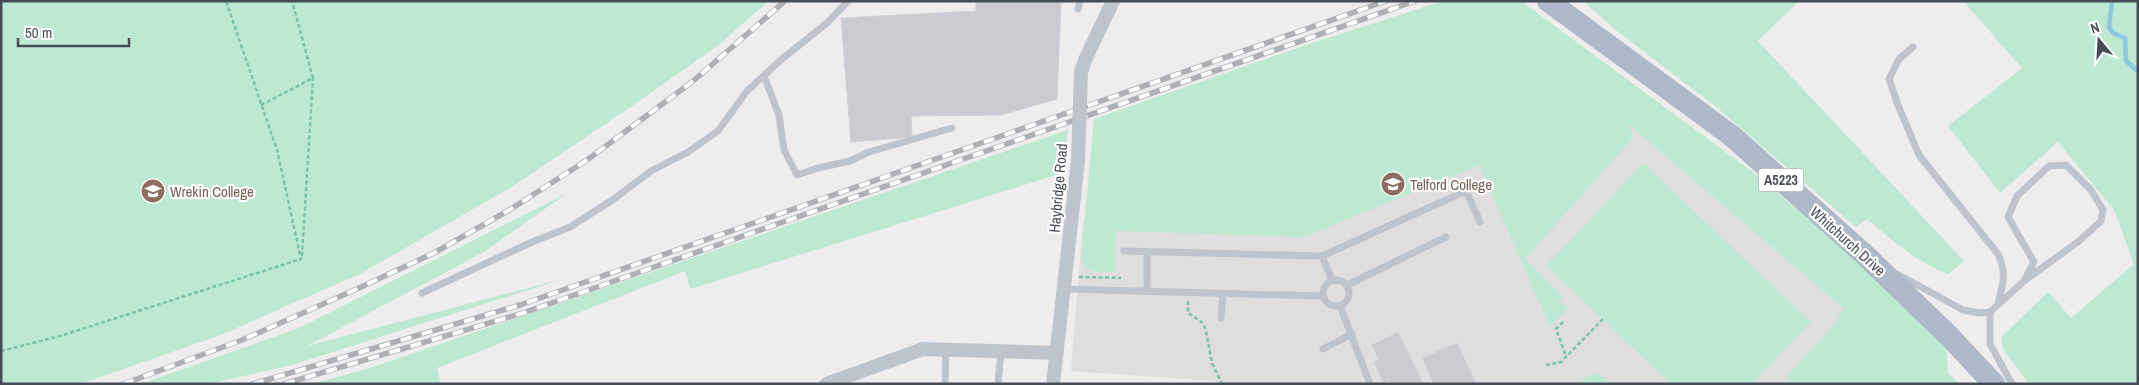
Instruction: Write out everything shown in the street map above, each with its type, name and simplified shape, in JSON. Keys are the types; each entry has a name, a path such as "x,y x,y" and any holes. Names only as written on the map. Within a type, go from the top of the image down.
{"main road":[{"name":"Whitchurch Drive","path":"1548,1 1732,136 1866,256 1994,384"}],"street":[{"name":"Haybridge Road","path":"1053,384 1078,161 1081,72 1113,1"},
{"path":"826,384 923,349 1056,355 1059,375 1058,384"}],"lane":[{"path":"422,293 532,242 570,227 614,199 651,172 688,152 718,131 748,91 827,22 848,1"},
{"path":"1913,47 1899,59 1889,79 1919,155 1998,254 2004,266 1998,304"},
{"path":"764,76 779,115 784,150 797,175 818,168 850,162 868,152 952,128"},
{"path":"1866,256 1962,310 1979,313 1990,312 2024,281 2057,259 2101,221 2104,210 2091,190 2066,165 2049,166 2017,196 2008,217 2034,262 2024,281"},
{"path":"1124,251 1322,256 1466,192 1480,222"},
{"path":"1346,285 1446,237"},
{"path":"1147,291 1148,252"},
{"path":"1322,256 1332,280"},
{"path":"1332,280 1341,281 1346,285 1350,295 1346,303 1340,306 1329,305 1323,296 1325,285 1332,280"},
{"path":"1064,283 1147,291 1323,296"},
{"path":"1221,318 1223,294"},
{"path":"1340,306 1370,384"},
{"path":"1990,312 1990,344 2012,384"},
{"path":"1323,349 1352,334"},
{"path":"945,384 946,350"},
{"path":"998,384 1000,351"}],"path":[{"path":"226,1 277,150 301,259"},
{"path":"292,1 313,78 301,259"},
{"path":"261,105 313,78"},
{"path":"1,351 60,336 301,259"},
{"path":"1064,283 1110,276 1127,282"},
{"path":"1188,299 1188,313 1202,323 1206,331 1208,349 1222,384"},
{"path":"1546,365 1561,362 1603,319"},
{"path":"1563,322 1556,329 1566,356"}],"shaded area":[{"name":"Telford College","path":"1628,124 1868,329 1861,384 1217,384 1216,381 1071,371 1083,222"}],"green space":[{"path":"1,1 769,1 716,47 510,188 360,274 218,336 80,384 1,384"},
{"path":"1443,1 1521,1 1750,170 1841,246 1946,346 1948,373 1959,384 1789,384 1791,381 1786,376 1835,324 1843,308 1629,125 1633,138 1525,259 1563,297 1559,301 1568,309 1550,327 1479,165 1304,237 1116,231 1115,272 1095,271 1084,265 1081,260 1094,119 1297,48"},
{"path":"1583,1 1799,1 1758,41 1964,261 1948,274 1915,257 1867,219 1856,227 1715,106 1617,31"},
{"path":"1963,1 2138,1 2138,384 2029,384 2003,349 2001,337 2048,292 2071,318 2134,264 2114,210 2058,142 2000,193 1948,126 2022,68"},
{"path":"1068,130 1063,173 690,289 685,271 437,368 441,384 311,384 373,367"},
{"path":"1643,163 1811,322 1752,384 1671,384 1546,266"},
{"path":"566,194 484,252 307,346 563,279 292,365 208,384 141,384 299,328"},
{"path":"1598,373 1612,384 1607,382 1576,384 1588,376"}],"building":[{"path":"976,1 1061,1 1057,99 1001,115 911,116 912,137 851,142 841,18 976,11"},
{"path":"1398,332 1423,384 1391,384 1390,380 1384,383 1374,362 1379,360 1372,345"},
{"path":"1457,343 1476,384 1434,384 1423,358"}],"waterway":[{"path":"2112,1 2109,27 2113,33 2125,38 2126,61 2138,71"}],"railway":[{"path":"123,384 242,340 359,288 434,253 511,209 587,160 692,82 785,1"},
{"path":"253,384 520,305 1386,1"},
{"path":"284,384 523,313 1415,1"}],"place":[{"name":"Telford College","path":"1393,184"},
{"name":"Wrekin College","path":"153,191"}]}
